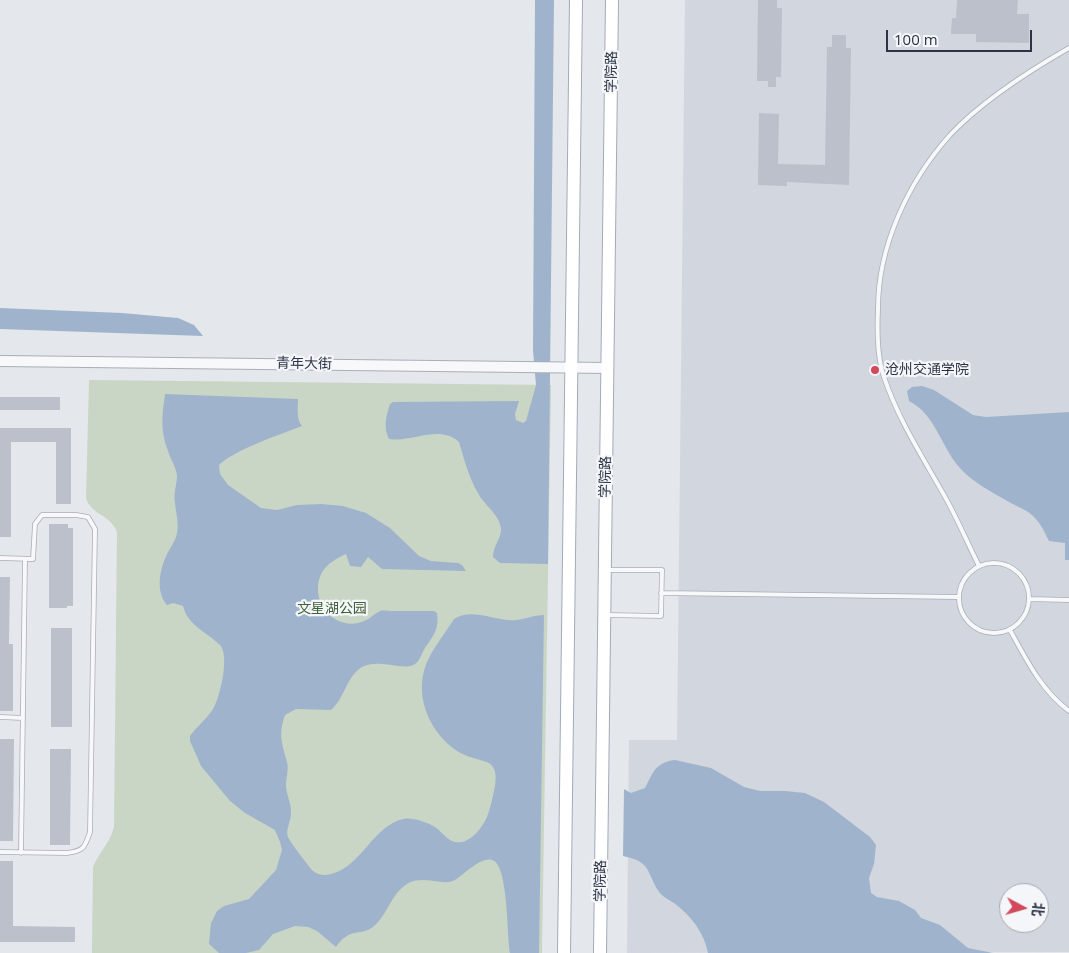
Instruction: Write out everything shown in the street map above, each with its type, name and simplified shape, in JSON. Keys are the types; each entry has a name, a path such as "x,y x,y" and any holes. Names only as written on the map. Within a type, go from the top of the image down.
{"main road":[{"path":"564,953 576,0"},
{"name":"学院路","path":"600,953 612,0"}],"street":[{"name":"青年大街","path":"0,361 608,368"}],"lane":[{"path":"979,566 945,498 900,416 883,375 877,331 878,293 886,251 898,216 919,176 951,135 987,102 1033,68 1069,48"},
{"path":"0,558 33,559 34,524 42,515 88,517 95,529 90,832 85,846 78,852 0,852"},
{"path":"22,852 25,559"},
{"path":"992,562 1006,564 1018,571 1026,582 1029,599 1025,616 1016,626 1010,630 989,633 971,624 962,613 959,598 964,580 973,569 992,562"},
{"path":"605,570 662,570 661,616 605,615"},
{"path":"661,593 959,598"},
{"path":"1029,599 1069,600"},
{"path":"1010,630 1036,676 1056,701 1069,711"},
{"path":"0,717 23,718"}],"shaded area":[{"name":"沧州交通学院","path":"685,0 1069,0 1069,952 627,953 629,740 677,740"}],"green space":[{"name":"文星湖公园","path":"89,380 551,385 542,953 92,953 93,867 110,838 114,827 117,532 110,522 89,505 86,499"}],"water":[{"path":"535,0 554,0 548,564 500,563 493,557 501,532 500,523 475,487 459,442 443,434 398,440 389,439 386,426 386,417 390,404 393,402 519,401 515,414 516,420 523,423 526,421 536,385 533,350"},
{"path":"0,308 122,313 178,318 194,325 203,336 0,329"},
{"path":"922,386 934,390 973,415 986,417 1069,412 1069,560 1065,560 1065,543 1049,541 1041,526 1032,515 982,486 959,467 932,422 918,407 909,401 907,391 912,387"},
{"path":"165,394 298,399 298,417 302,426 236,453 219,465 220,474 228,485 261,508 277,510 297,505 321,504 343,506 366,513 390,528 419,556 431,561 458,563 466,571 382,569 368,557 361,567 350,566 346,554 331,562 321,574 318,595 321,603 332,617 339,621 355,623 366,620 381,611 434,611 437,613 437,626 415,664 404,667 376,664 362,667 352,676 340,700 331,710 296,709 285,715 282,739 288,765 286,788 291,811 287,834 296,849 315,872 326,875 342,870 383,830 392,823 403,819 415,819 428,823 437,828 450,840 456,842 467,840 477,832 489,811 495,784 495,772 489,763 457,751 446,743 438,733 430,721 422,696 424,670 429,658 454,619 469,614 508,620 544,615 539,953 510,953 502,876 499,866 490,860 479,863 450,882 420,880 407,884 397,893 383,916 374,926 365,931 346,936 336,947 317,931 308,927 295,926 273,934 259,950 246,953 219,953 209,944 211,923 217,911 224,906 249,899 276,870 282,850 275,830 245,813 230,801 201,766 190,741 190,736 211,713 216,704 223,677 224,658 220,645 193,624 185,613 183,606 173,603 167,605 161,593 162,566 175,539 178,528 175,499 177,473 165,444 163,430"},
{"path":"675,760 711,768 744,787 760,791 805,793 824,802 870,837 876,845 874,864 869,878 871,893 877,897 899,901 915,910 921,918 940,925 968,948 993,953 708,953 696,925 680,908 659,892 644,865 632,858 623,856 624,789 631,793 645,788 653,772 659,766 668,761"}],"building":[{"path":"758,0 777,0 777,8 782,8 781,77 776,77 776,87 768,87 768,81 757,81"},
{"path":"957,0 1018,0 1017,14 1029,14 1029,43 976,42 976,34 951,34 952,18 956,18"},
{"path":"832,35 846,35 846,48 851,48 849,185 787,182 787,186 758,185 759,113 779,114 778,164 825,165 827,47 832,47"},
{"path":"0,397 60,397 60,410 0,410"},
{"path":"0,428 71,428 71,504 56,504 56,442 11,442 11,537 0,537"},
{"path":"49,524 68,524 68,528 73,528 73,606 67,606 67,608 49,608"},
{"path":"0,577 10,577 9,644 13,644 13,711 0,711"},
{"path":"51,628 72,628 72,727 51,727"},
{"path":"0,739 14,739 13,841 0,841"},
{"path":"50,749 71,749 70,845 50,845"},
{"path":"0,861 13,861 13,926 75,927 75,942 0,942"}],"place":[{"name":"沧州交通学院","path":"875,370"}]}
